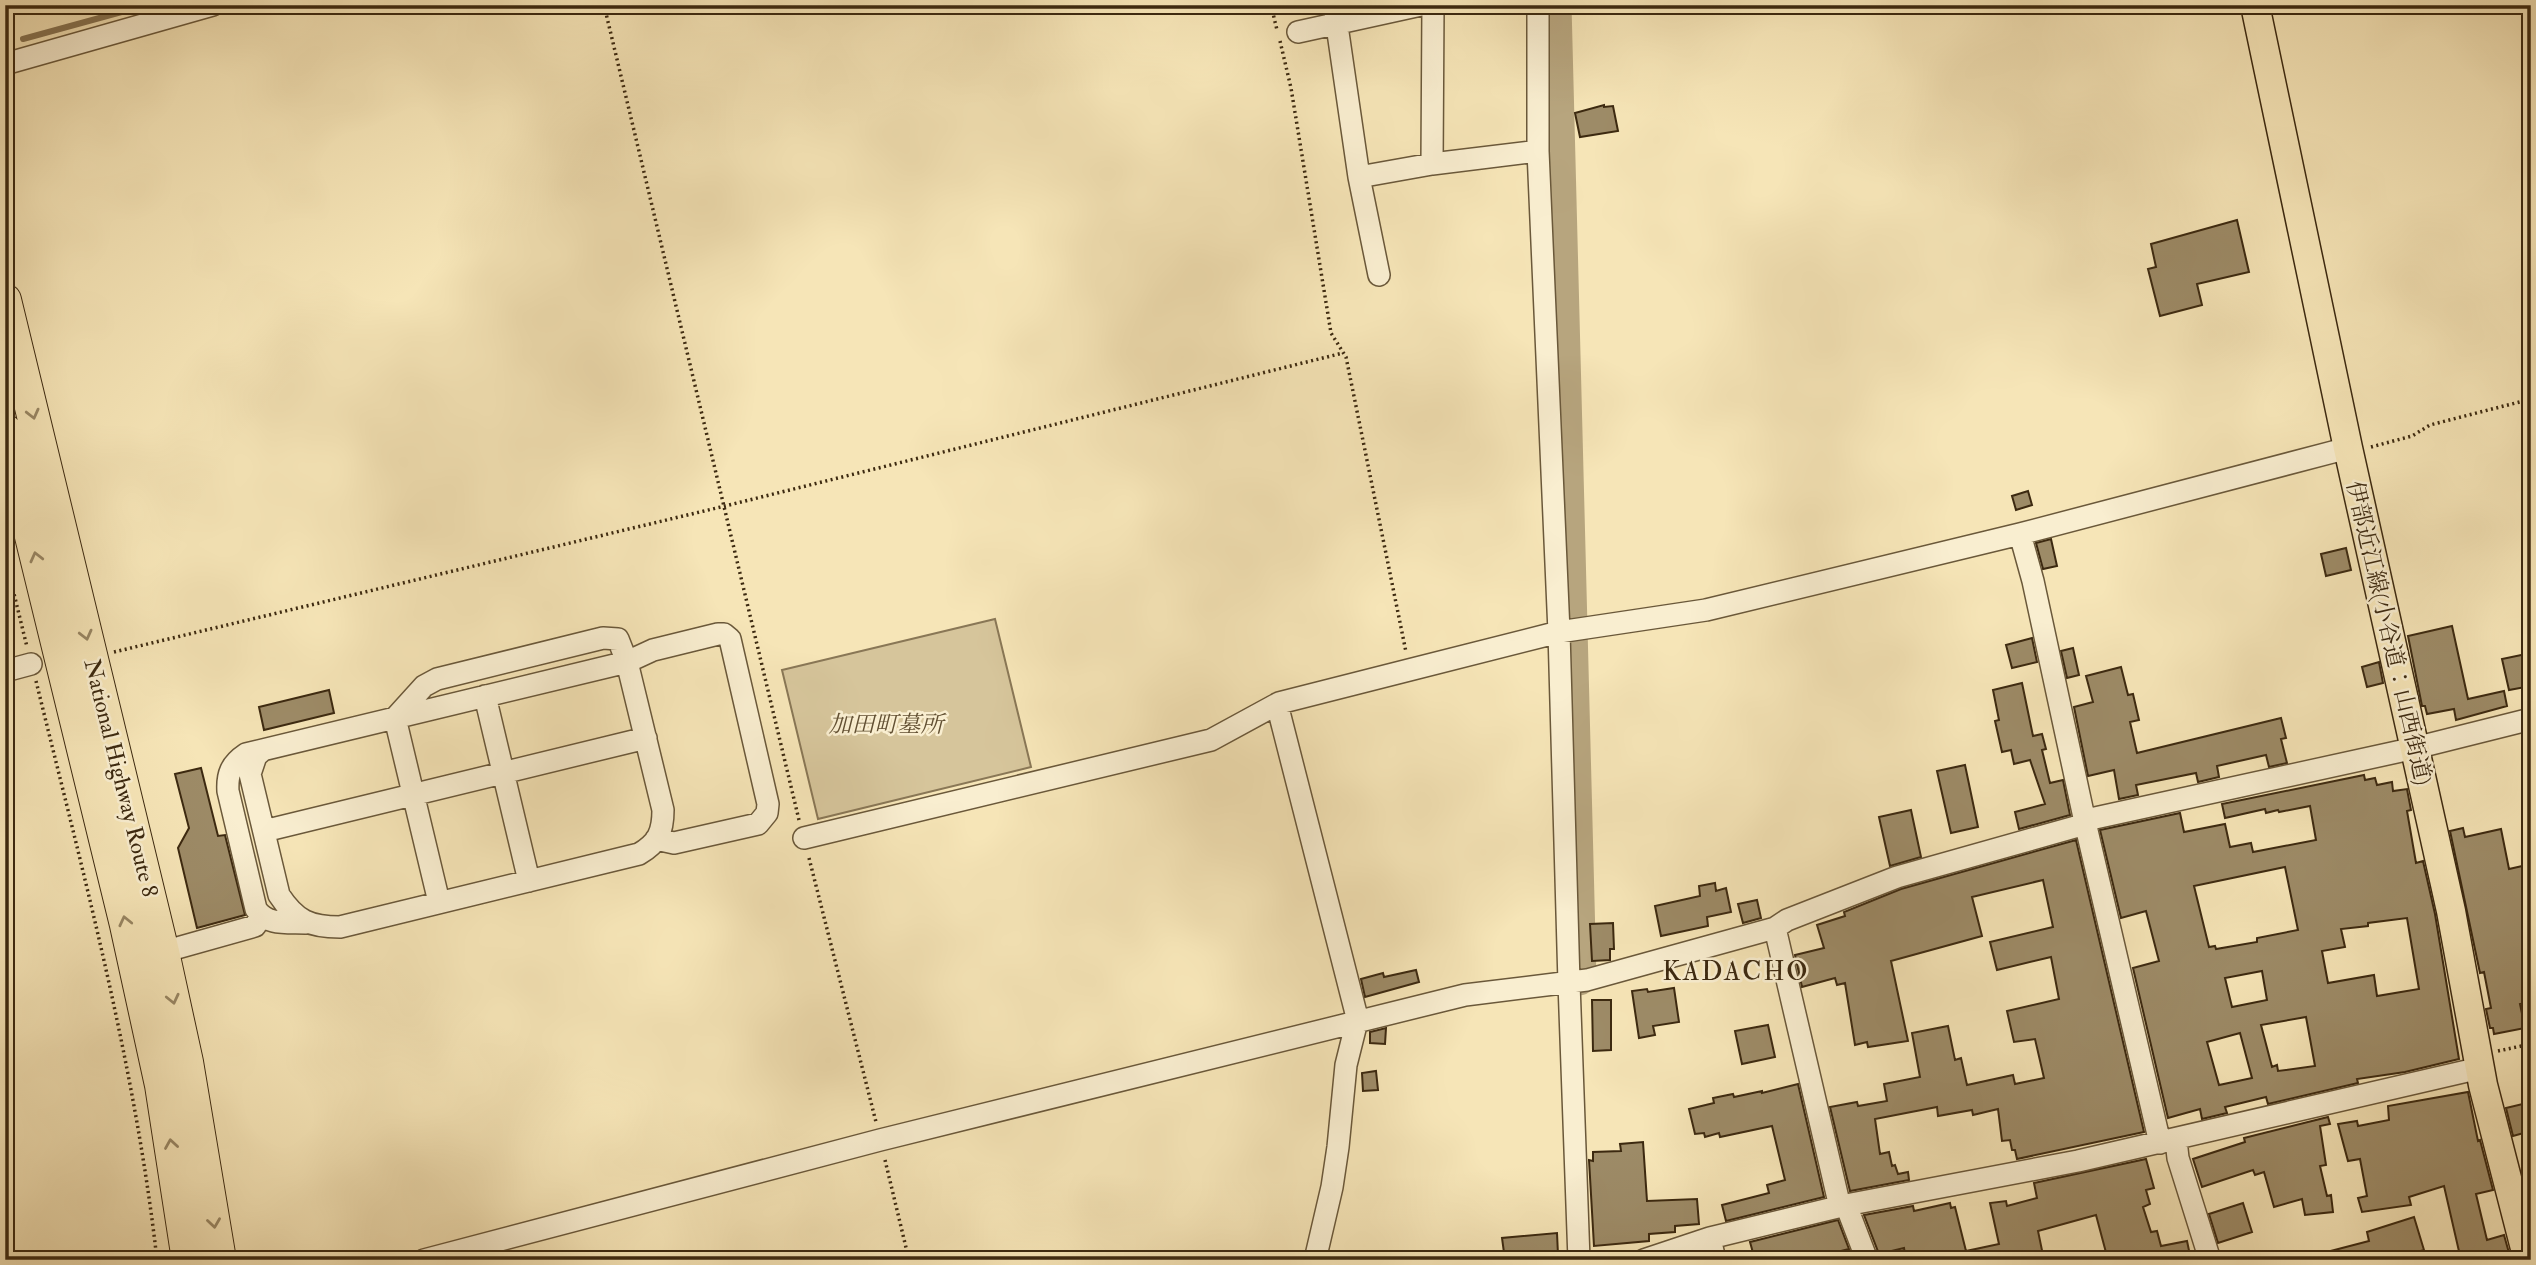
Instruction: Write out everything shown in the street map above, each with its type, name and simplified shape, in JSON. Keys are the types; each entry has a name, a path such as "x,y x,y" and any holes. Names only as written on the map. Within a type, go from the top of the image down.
{"highway":[{"name":"National Highway Route 8","path":"5,300 163,951 190,1075 220,1260"},
{"name":"National Highway Route 8","path":"5,430 132,952 161,1085 188,1260"}],"main road":[{"name":"伊部近江線(小谷道：山西街道)","path":"2255,5 2348,447 2468,992 2482,1076 2528,1260"}],"street":[{"path":"5,64 213,5"},
{"path":"1298,32 1335,15 1421,5"},
{"path":"1432,164 1433,5"},
{"path":"1538,5 1538,151 1567,632 1580,1260"},
{"path":"1335,15 1359,177 1379,275"},
{"path":"1359,177 1432,164 1538,151"},
{"path":"804,838 1211,740 1277,704 1409,670 1567,632 1706,611 2021,534 2348,447"},
{"path":"2021,534 2085,822 2168,1141 2186,1184 2210,1260"},
{"path":"395,718 424,686 437,679 603,638 618,639 627,662 646,738 663,810 663,827 648,849 639,854 340,926 272,922 261,916 256,909 228,792 228,774 236,760 246,754 627,662 653,650 724,634 730,639 768,804 767,813 758,824 674,843 656,839"},
{"path":"5,671 32,664"},
{"path":"485,696 529,881"},
{"path":"1277,704 1357,1021 1346,1065 1332,1187 1315,1260"},
{"path":"395,718 439,902"},
{"path":"424,1260 880,1140 1357,1021 1465,995 1576,982 1775,928 1787,920 1898,877 2095,818 2415,748 2531,719"},
{"path":"264,831 646,738"},
{"path":"263,750 256,756 250,774 279,895 289,911 306,923"},
{"path":"163,951 255,926 261,916"},
{"path":"1775,928 1843,1206 1867,1260"},
{"path":"1644,1260 1710,1238 1843,1206 2078,1161 2482,1076"},
{"path":"1710,1238 1715,1260"}],"path":[{"path":"604,5 804,838 909,1260"},
{"path":"1271,5 1291,88 1331,333 1343,353 1409,670"},
{"path":"92,657 725,506 1343,353"},
{"path":"2348,447 2363,449 2412,436 2430,425 2531,399"},
{"path":"5,557 113,996 148,1183 157,1260"},
{"path":"2502,1050 2531,1044"}],"green space":[{"name":"加田町墓所","path":"995,619 1031,767 818,819 782,670"}],"building":[{"path":"1604,105 1613,106 1618,131 1580,137 1575,113"},
{"path":"2237,220 2249,272 2197,284 2202,305 2160,316 2148,269 2156,267 2151,244"},
{"path":"2028,491 2032,505 2016,510 2012,496"},
{"path":"2051,539 2057,566 2043,569 2036,543"},
{"path":"2346,548 2351,570 2326,576 2321,554"},
{"path":"2452,626 2468,699 2504,691 2507,706 2456,720 2454,709 2427,714 2425,706 2422,706 2408,636"},
{"path":"2032,638 2037,662 2012,668 2006,645"},
{"path":"2073,648 2079,675 2067,678 2061,651"},
{"path":"2531,653 2531,686 2509,690 2502,659"},
{"path":"2379,662 2383,683 2367,687 2362,667"},
{"path":"2121,667 2128,695 2133,694 2139,720 2130,722 2137,753 2281,718 2286,738 2281,739 2287,763 2269,767 2266,755 2217,766 2219,777 2198,782 2196,773 2136,785 2138,795 2119,799 2114,770 2088,776 2074,707 2093,702 2086,676"},
{"path":"2022,683 2033,736 2042,734 2046,749 2042,750 2050,783 2063,780 2070,815 2019,829 2015,812 2045,804 2030,760 2014,764 2011,750 2002,752 1995,721 1999,720 1993,690"},
{"path":"329,690 334,713 264,730 259,707"},
{"path":"1965,765 1978,827 1951,833 1937,771"},
{"path":"201,768 218,836 225,835 245,915 197,928 178,848 189,828 175,774"},
{"path":"2364,775 2365,780 2375,778 2377,785 2392,782 2393,791 2407,789 2411,810 2407,811 2416,863 2423,861 2435,914 2459,1059 2405,1072 2357,1079 2358,1083 2268,1104 2266,1097 2225,1107 2227,1113 2202,1119 2200,1109 2168,1118 2133,968 2159,961 2146,911 2121,918 2100,830 2180,813 2184,832 2225,824 2230,847 2251,843 2253,852 2316,840 2310,806 2266,813 2265,809 2225,818 2222,804","holes":["2285,867 2298,930 2257,938 2257,942 2216,949 2215,946 2209,947 2194,886","2407,918 2419,989 2377,996 2374,975 2328,983 2322,951 2345,947 2341,929 2368,926 2368,923","2262,971 2267,1000 2232,1007 2225,978","2306,1017 2315,1066 2278,1071 2277,1065 2272,1067 2261,1025","2240,1033 2252,1078 2219,1085 2207,1042"]},
{"path":"1911,810 1921,857 1890,866 1879,817"},
{"path":"2463,828 2465,837 2501,829 2509,869 2531,864 2531,1002 2520,1004 2525,1028 2494,1034 2493,1028 2490,1028 2486,1009 2491,1008 2484,972 2480,973 2450,831"},
{"path":"2076,840 2144,1132 2017,1159 2010,1140 2002,1141 1998,1109 1973,1115 1972,1110 1938,1116 1937,1107 1875,1119 1880,1154 1889,1152 1892,1166 1895,1165 1898,1174 1908,1172 1909,1180 1850,1191 1830,1107 1857,1102 1858,1106 1887,1101 1884,1084 1920,1077 1912,1033 1948,1026 1955,1060 1961,1058 1967,1085 2013,1075 2015,1084 2044,1078 2035,1039 2014,1042 2007,1011 2059,999 2051,957 1997,970 1990,942 2053,927 2043,880 1972,897 1982,936 1891,961 1908,1041 1868,1047 1867,1042 1855,1045 1845,983 1837,985 1835,978 1802,987 1795,955 1824,948 1817,925 1845,916 1844,912 1901,889"},
{"path":"1715,883 1716,891 1726,888 1731,912 1707,917 1708,926 1661,936 1655,906 1700,896 1699,886"},
{"path":"1757,900 1761,918 1743,923 1738,904"},
{"path":"1613,923 1614,949 1610,949 1610,960 1592,961 1590,924"},
{"path":"1416,970 1419,982 1365,997 1361,979 1383,973 1384,977"},
{"path":"1674,988 1679,1022 1653,1026 1655,1035 1639,1038 1632,991 1647,989 1648,992"},
{"path":"1592,1000 1611,1000 1611,1050 1593,1051"},
{"path":"1768,1025 1775,1057 1742,1064 1735,1031"},
{"path":"1386,1028 1385,1044 1370,1043 1370,1032"},
{"path":"1376,1071 1378,1090 1363,1091 1362,1073"},
{"path":"1798,1084 1824,1197 1726,1221 1722,1205 1769,1193 1767,1185 1785,1180 1772,1126 1720,1137 1719,1133 1705,1137 1704,1133 1695,1134 1689,1109 1714,1103 1713,1098 1762,1093"},
{"path":"2468,1092 2478,1141 2480,1140 2493,1190 2476,1194 2487,1240 2504,1235 2511,1260 2461,1260 2444,1186 2409,1197 2411,1205 2362,1212 2358,1198 2367,1196 2360,1159 2348,1161 2338,1124 2357,1121 2358,1126 2389,1120 2388,1106"},
{"path":"2531,1102 2531,1131 2513,1136 2506,1108"},
{"path":"2328,1117 2330,1124 2320,1126 2326,1165 2320,1166 2327,1196 2331,1195 2333,1212 2305,1215 2302,1199 2274,1207 2264,1172 2255,1175 2253,1170 2202,1187 2193,1159 2245,1142 2244,1138"},
{"path":"1643,1142 1647,1201 1697,1199 1699,1224 1675,1226 1675,1232 1649,1234 1649,1241 1594,1246 1589,1160 1593,1161 1593,1152 1621,1151 1620,1144"},
{"path":"2146,1159 2154,1188 2146,1190 2150,1204 2143,1207 2151,1232 2157,1231 2161,1246 2187,1241 2191,1260 2108,1260 2096,1215 2038,1231 2044,1260 1906,1260 1904,1248 1879,1254 1864,1215 1913,1206 1914,1211 1950,1203 1951,1208 1955,1207 1966,1251 1999,1244 1990,1203 2006,1201 2007,1206 2037,1198 2034,1183"},
{"path":"2243,1203 2252,1232 2218,1243 2209,1214"},
{"path":"2414,1217 2424,1250 2391,1260 2320,1260 2319,1254 2369,1241 2367,1232"},
{"path":"1838,1220 1849,1249 1805,1260 1755,1260 1750,1242"},
{"path":"1557,1233 1558,1255 1551,1255 1551,1259 1505,1260 1502,1238"}],"waterway":[{"path":"23,39 147,5"},
{"path":"1554,5 1579,978"}],"district":[{"name":"KADACHO","path":"1736,972"}]}
